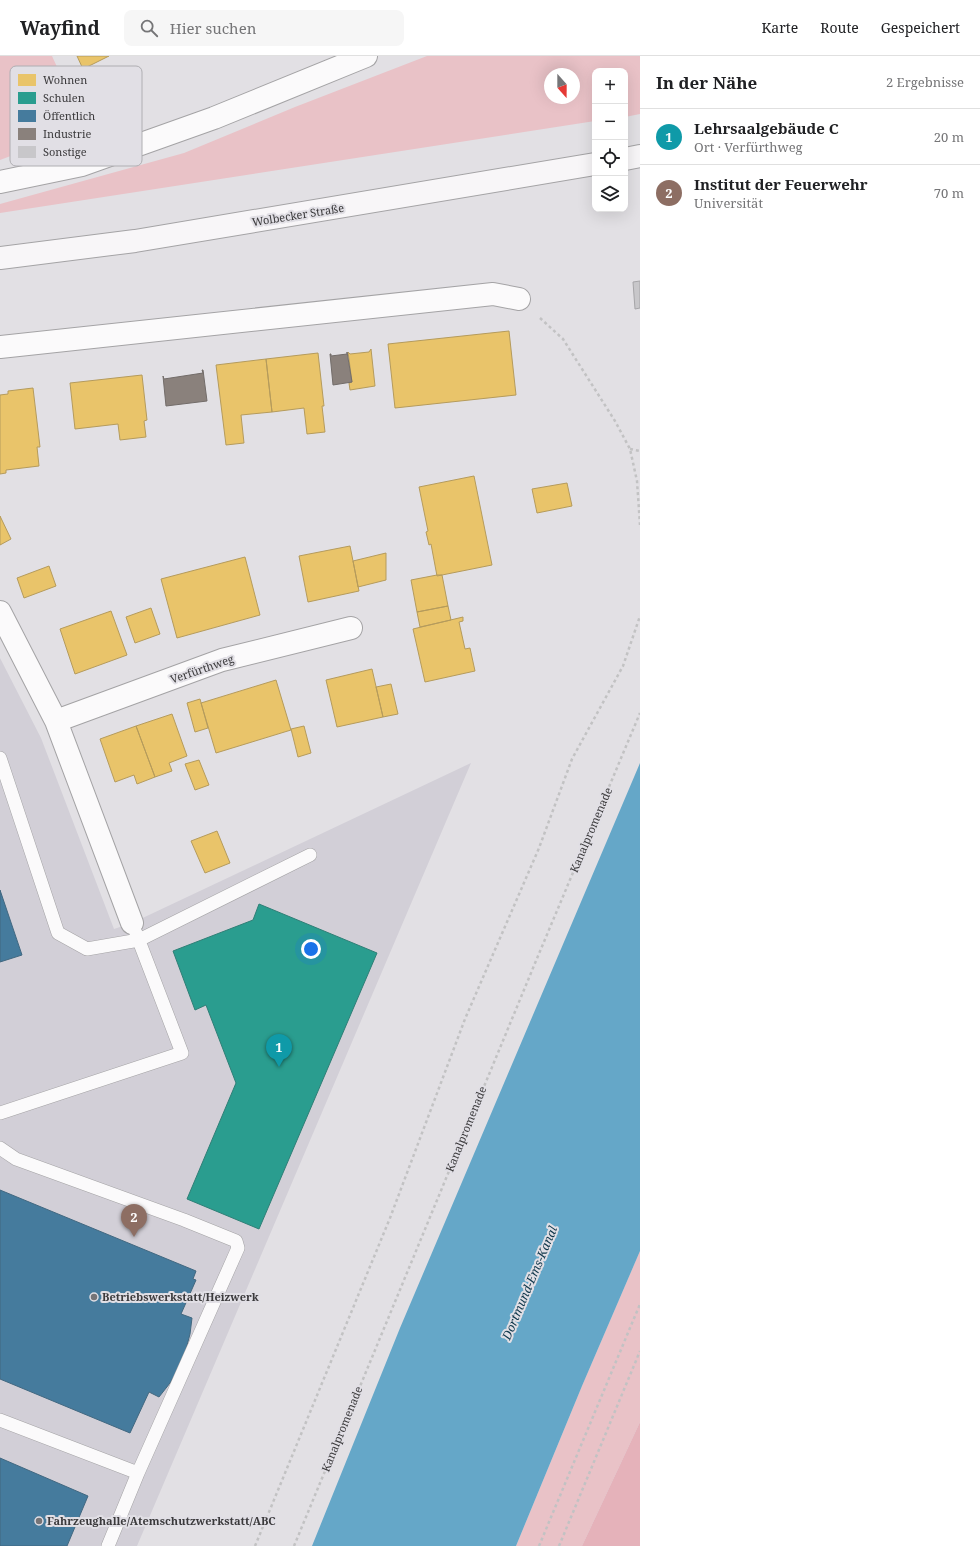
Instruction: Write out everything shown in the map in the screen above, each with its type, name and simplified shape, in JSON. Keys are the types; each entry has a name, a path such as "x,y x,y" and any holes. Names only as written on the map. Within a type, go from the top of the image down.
{"main road":[{"path":"628,158 640,156"},
{"name":"Wolbecker Straße","path":"0,258 135,242 592,165"}],"street":[{"path":"142,144 214,118 366,56"},
{"path":"0,182 77,166"},
{"path":"0,347 493,294 520,300"},
{"path":"0,612 56,721 136,932"},
{"name":"Verfürthweg","path":"56,721 222,660 351,628"}],"lane":[{"path":"0,758 58,933 87,949 136,932 310,855"},
{"path":"0,1113 182,1053 136,932"},
{"path":"0,1148 16,1159 184,1220 236,1241 238,1248 138,1472 108,1546"},
{"path":"0,1420 138,1472"}],"path":[{"path":"520,300 563,339 615,421 630,449 637,482 640,525"},
{"path":"630,449 640,451"},
{"path":"255,1546 390,1218 465,1019 539,848 572,759 622,666 640,618"},
{"name":"Kanalpromenade","path":"294,1546 640,713"},
{"path":"540,1546 640,1304"},
{"path":"559,1546 640,1350"}],"shaded area":[{"path":"0,56 52,56 57,66 10,66 10,156 0,160"},
{"path":"427,56 640,56 640,114 628,116 628,68 592,68 592,121 0,213 0,204 137,166 142,166 142,165 184,153 295,107"},
{"path":"0,658 41,738 114,929 132,923 471,763 137,1546 0,1546"},
{"path":"640,1251 640,1422 582,1546 516,1546 582,1386"},
{"path":"640,1422 640,1546 582,1546"}],"water":[{"name":"Dortmund-Ems-Kanal","path":"640,763 640,1251 516,1546 312,1546 400,1328"}],"building: Wohnen":[{"path":"77,56 109,56 89,66 82,66"},
{"path":"509,331 516,395 395,408 388,344"},
{"path":"371,349 375,386 350,390 349,383 352,382 348,352 350,354 369,352"},
{"path":"318,353 324,406 322,406 325,432 307,434 304,408 272,412 266,359"},
{"path":"266,359 272,412 241,415 244,443 226,445 216,365"},
{"path":"142,375 147,420 144,421 146,437 120,440 118,424 75,429 70,383"},
{"path":"33,388 40,447 37,447 39,466 6,470 6,473 0,474 0,395 8,394 8,391"},
{"path":"474,476 492,565 437,576 431,544 429,545 426,532 428,531 419,487"},
{"path":"567,483 572,506 537,513 532,489"},
{"path":"0,516 11,539 0,545"},
{"path":"350,546 359,591 308,602 299,556"},
{"path":"386,553 386,580 358,587 353,561"},
{"path":"245,557 260,615 177,638 161,579"},
{"path":"49,566 56,586 24,598 17,578"},
{"path":"442,575 448,606 417,612 411,580"},
{"path":"448,606 451,620 420,627 417,612"},
{"path":"151,608 160,634 135,643 126,617"},
{"path":"111,611 127,655 75,674 60,629"},
{"path":"463,617 463,621 459,622 465,649 470,648 475,671 425,682 413,629"},
{"path":"372,669 383,717 337,727 326,680"},
{"path":"276,680 291,730 216,753 201,703"},
{"path":"391,684 398,714 383,717 376,687"},
{"path":"200,699 208,728 195,732 187,703"},
{"path":"172,714 187,756 169,763 172,771 155,777 136,726"},
{"path":"136,726 155,777 137,784 134,775 115,782 100,739"},
{"path":"304,726 311,753 298,757 291,729"},
{"path":"199,760 209,785 195,790 185,764"},
{"path":"217,831 230,863 205,873 191,841"}],"building: Schulen":[{"path":"259,904 377,953 259,1229 187,1199 236,1083 206,1005 195,1010 173,951 253,920"}],"building: Öffentlich":[{"path":"0,890 22,955 0,962"},
{"name":"Betriebswerkstatt/Heizwerk","path":"0,1190 196,1271 193,1279 196,1280 181,1314 192,1318 185,1353 177,1372 159,1397 149,1392 130,1433 0,1379"},
{"name":"Fahrzeughalle/Atemschutzwerkstatt/ABC","path":"0,1458 88,1496 67,1546 0,1546"}],"building: Industrie":[{"path":"347,352 352,382 333,385 330,354 331,356 347,354"},
{"path":"203,370 207,401 166,406 163,376 164,379 203,373"}],"building: Sonstige":[{"path":"640,281 640,308 635,309 633,282"}],"place":[{"name":"Lehrsaalgebäude C","path":"279,1067"},
{"name":"Institut der Feuerwehr","path":"134,1237"},
{"name":"Betriebswerkstatt/Heizwerk","path":"94,1297"},
{"name":"Fahrzeughalle/Atemschutzwerkstatt/ABC","path":"39,1521"}]}
